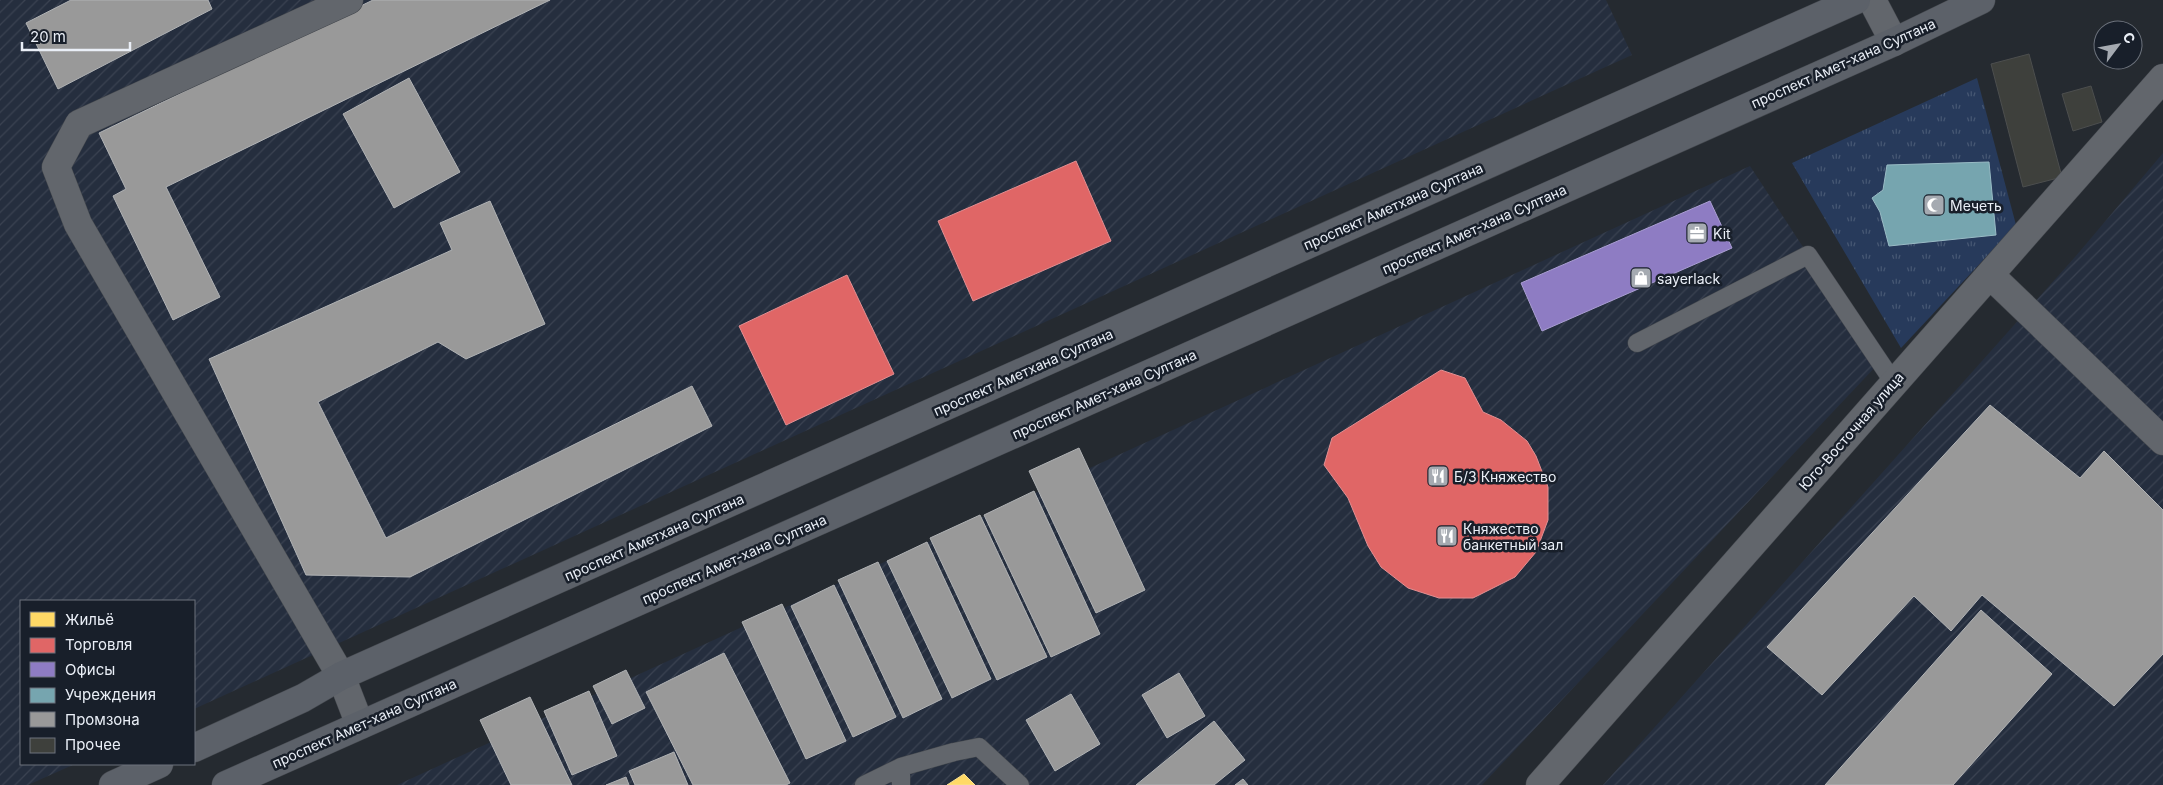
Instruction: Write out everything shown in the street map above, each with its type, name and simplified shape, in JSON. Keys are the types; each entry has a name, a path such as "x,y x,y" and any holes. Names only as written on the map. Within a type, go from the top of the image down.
{"main road":[{"name":"проспект Аметхана Султана","path":"195,748 303,698 341,676 1856,0"},
{"name":"проспект Амет-хана Султана","path":"226,785 1894,42 1980,0"},
{"path":"113,785 158,765"}],"street":[{"path":"349,0 79,124 56,167 78,224 341,676 360,725"},
{"path":"1872,0 1894,42"},
{"name":"Юго-Восточная улица","path":"1540,785 2163,78"},
{"path":"1990,275 2163,441"}],"lane":[{"path":"1637,343 1808,255 1894,383"},
{"path":"864,785 901,767 979,747 1020,785"},
{"path":"901,767 901,785"}],"shaded area":[{"path":"0,0 1606,0 1632,55 195,709 195,600 20,600 20,765 73,765 28,785 0,785"},
{"path":"2163,153 2163,785 1603,785 2075,257"},
{"path":"1750,166 1879,363 1482,785 397,785"}],"green space":[{"path":"1977,78 2016,225 1901,348 1792,163"}],"building: Жильё":[{"path":"964,774 975,785 947,785"}],"building: Торговля":[{"path":"1076,161 1111,241 973,301 938,221"},
{"path":"847,275 894,374 786,425 739,326"},
{"name":"Б/З Княжество","path":"1441,370 1465,378 1483,412 1501,420 1527,441 1536,456 1548,487 1548,520 1536,552 1515,577 1473,598 1439,598 1408,588 1381,567 1368,546 1348,498 1324,465 1332,438"}],"building: Офисы":[{"path":"1710,201 1732,248 1542,331 1521,283"}],"building: Учреждения":[{"name":"Мечеть","path":"1989,162 1996,235 1889,246 1880,212 1872,198 1883,190 1887,165"}],"building: Промзона":[{"path":"71,0 208,0 212,9 58,89 26,23"},
{"path":"373,0 550,0 166,187 220,297 173,320 113,196 126,189 99,133"},
{"path":"409,78 460,172 394,208 343,114"},
{"path":"490,201 545,324 466,359 438,342 318,402 386,538 692,386 712,426 410,577 306,575 209,359 452,250 440,223"},
{"path":"1990,405 2080,478 2104,451 2163,510 2163,654 2114,706 1982,595 1951,631 1914,596 1822,695 1767,647"},
{"path":"1079,448 1145,590 1096,613 1029,471"},
{"path":"1034,491 1100,634 1051,657 984,515"},
{"path":"980,515 1047,657 997,680 930,538"},
{"path":"927,542 991,679 952,698 887,561"},
{"path":"878,562 942,699 903,718 838,580"},
{"path":"834,585 896,717 853,737 791,606"},
{"path":"782,604 846,741 806,759 742,622"},
{"path":"1981,610 2052,674 1953,785 1825,785"},
{"path":"724,653 790,783 786,785 693,785 646,692"},
{"path":"626,670 645,708 612,724 593,686"},
{"path":"1179,673 1205,716 1167,738 1142,695"},
{"path":"589,691 617,756 572,775 544,711"},
{"path":"1071,694 1100,744 1055,771 1026,720"},
{"path":"530,697 572,785 511,785 480,720"},
{"path":"1214,721 1245,760 1214,785 1136,785"},
{"path":"674,752 688,785 635,785 629,771"},
{"path":"626,777 629,785 606,785"},
{"path":"1243,779 1248,785 1235,785"}],"building: Прочее":[{"path":"2029,54 2062,177 2023,187 1991,64"},
{"path":"2091,86 2102,122 2073,131 2062,94"}],"place":[{"name":"Мечеть","path":"1934,205"},
{"name":"Kit","path":"1697,233"},
{"name":"sayerlack","path":"1641,278"},
{"name":"Б/З Княжество","path":"1438,476"},
{"name":"Княжество банкетный зал","path":"1447,536"}]}
